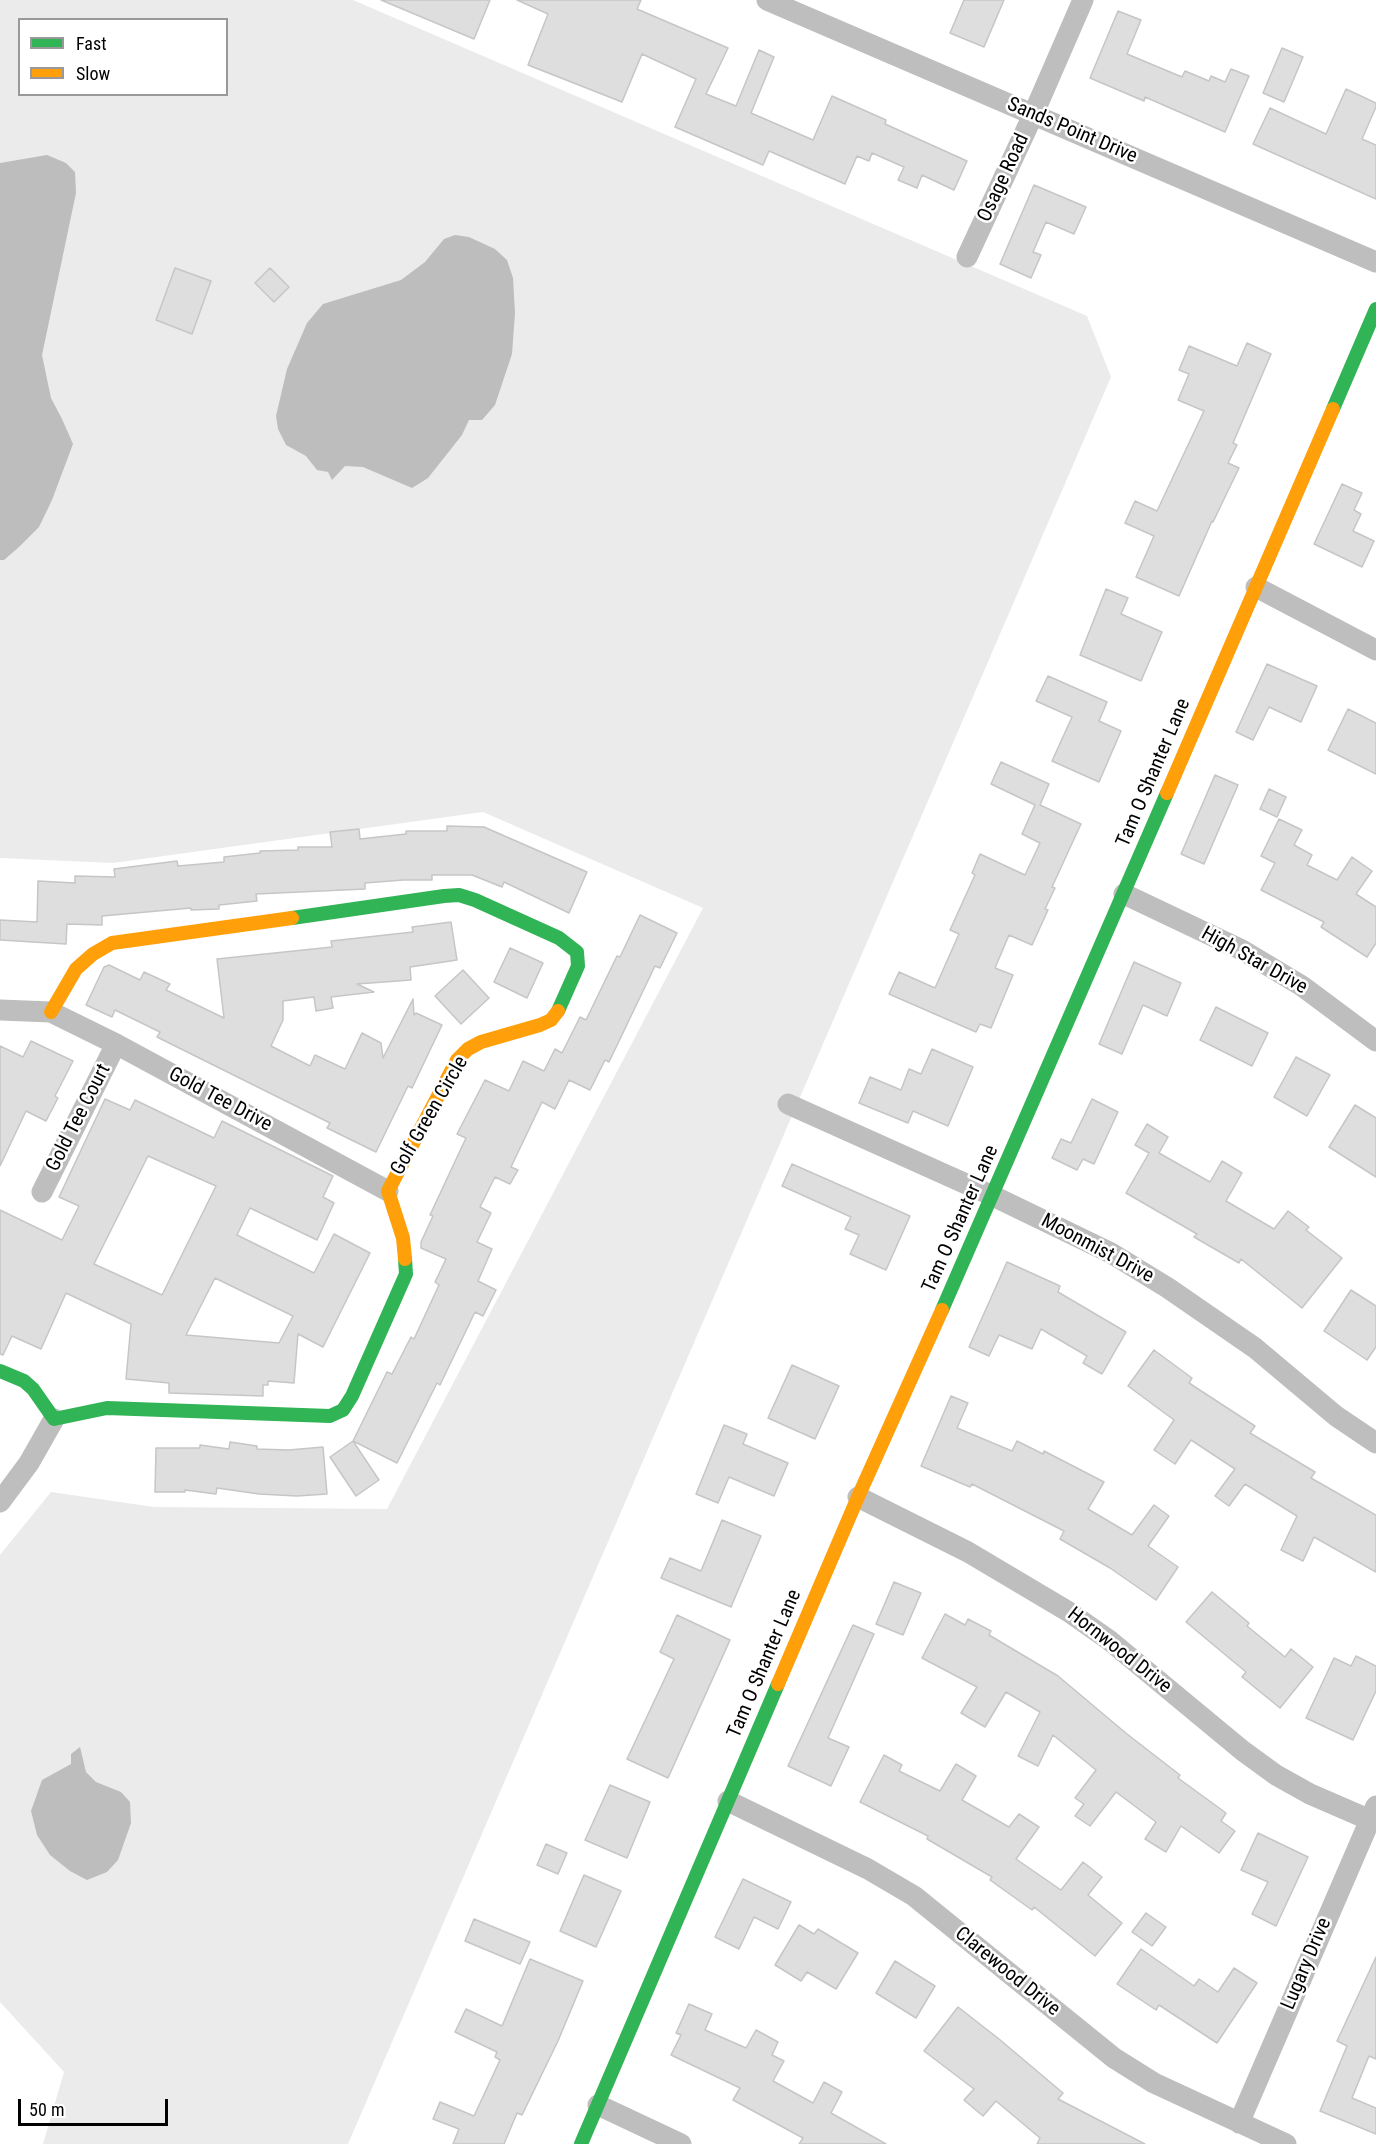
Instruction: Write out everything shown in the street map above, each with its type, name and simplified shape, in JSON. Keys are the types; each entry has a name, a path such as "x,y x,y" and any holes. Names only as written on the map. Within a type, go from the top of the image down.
{"street":[{"name":"Sands Point Drive","path":"767,0 1376,262"},
{"name":"Osage Road","path":"967,257 1083,0"},
{"name":"Tam O Shanter Lane","path":"581,2144 858,1497 993,1196 1376,309"},
{"path":"1256,588 1351,635 1376,650"},
{"name":"High Star Drive","path":"1124,894 1242,950 1302,986 1376,1041"},
{"name":"Golf Green Circle","path":"51,1012 76,969 93,954 112,944 459,895 559,938 577,952 578,966 559,1010 551,1020 481,1042 468,1049 457,1060 388,1191 403,1239 406,1274 352,1396 343,1410 330,1416 106,1408 54,1419"},
{"path":"0,1010 51,1012"},
{"name":"Gold Tee Drive","path":"51,1012 116,1044 388,1191"},
{"name":"Gold Tee Court","path":"42,1192 116,1044"},
{"name":"Moonmist Drive","path":"788,1104 993,1196 1111,1253 1168,1288 1255,1348 1336,1416 1376,1443"},
{"path":"0,1371 24,1381 33,1389 54,1419 29,1463 0,1502"},
{"name":"Hornwood Drive","path":"858,1497 968,1552 1069,1612 1108,1640 1243,1751 1276,1775 1310,1794 1373,1813"},
{"name":"Clarewood Drive","path":"728,1801 868,1869 914,1896 1114,2058 1154,2083 1286,2144"},
{"name":"Lugary Drive","path":"1239,2123 1373,1813"},
{"path":"598,2105 681,2144"}],"shaded area":[{"path":"0,0 353,0 1087,316 1111,377 348,2144 43,2144 64,2072 0,2002 0,1555 51,1492 154,1507 387,1509 703,908 483,812 113,863 0,858"},
{"path":"47,155 66,163 75,172 76,193 42,355 51,398 73,444 39,527 4,560 0,560 0,163"},
{"path":"455,235 469,237 495,249 507,260 513,278 515,313 512,354 495,405 482,420 469,420 462,435 428,478 412,488 363,467 345,466 332,480 328,472 317,470 306,456 286,445 278,429 276,416 287,369 307,323 323,304 401,280 425,262 444,239"},
{"path":"80,1747 86,1772 96,1782 121,1792 130,1802 131,1823 118,1860 107,1872 87,1880 70,1871 50,1855 37,1835 31,1811 42,1780 71,1764 71,1754"}],"building":[{"path":"381,0 490,0 474,39"},
{"path":"517,0 641,0 637,9 728,48 706,94 736,106 759,50 774,57 751,113 813,140 832,96 886,120 885,124 967,161 954,190 922,175 917,188 898,180 904,167 872,153 869,161 857,156 845,184 769,151 763,165 675,127 696,79 642,54 622,102 528,65 548,14"},
{"path":"964,0 1004,0 984,47 950,33"},
{"path":"1118,11 1141,20 1127,54 1182,77 1185,71 1209,81 1211,76 1225,82 1231,69 1249,76 1225,132 1145,97 1144,101 1090,78"},
{"path":"1282,48 1303,57 1284,102 1263,93"},
{"path":"1346,89 1376,103 1362,139 1376,145 1376,199 1253,144 1270,108 1326,134"},
{"path":"1034,185 1086,207 1074,234 1046,222 1033,252 1041,255 1031,278 1000,264"},
{"path":"175,268 211,281 192,334 156,320"},
{"path":"270,268 289,287 274,302 255,283"},
{"path":"1247,343 1271,354 1233,443 1237,445 1228,463 1239,468 1212,521 1179,596 1136,577 1154,536 1125,523 1135,501 1157,511 1204,411 1178,400 1189,374 1179,370 1189,346 1237,366"},
{"path":"1342,484 1362,493 1354,510 1361,514 1353,531 1374,541 1362,567 1314,544"},
{"path":"1106,589 1128,598 1121,614 1162,632 1141,681 1080,655"},
{"path":"1267,664 1317,686 1301,722 1269,707 1253,740 1236,732"},
{"path":"1048,676 1107,702 1099,721 1121,731 1099,782 1052,761 1072,717 1036,701"},
{"path":"1348,709 1376,723 1376,774 1328,750"},
{"path":"1001,762 1049,784 1040,805 1081,824 1052,887 1055,888 1045,909 1048,910 1032,945 1009,935 995,968 1013,975 991,1028 980,1024 976,1032 889,994 899,972 935,988 959,934 950,930 975,875 972,873 980,854 1025,875 1040,843 1022,834 1035,805 991,784"},
{"path":"1215,775 1238,785 1204,864 1181,854"},
{"path":"1269,789 1286,797 1277,817 1260,809"},
{"path":"1279,819 1302,830 1294,845 1312,855 1307,865 1337,880 1352,857 1372,871 1356,894 1376,907 1376,943 1367,957 1321,927 1324,922 1261,890 1275,863 1261,856"},
{"path":"447,826 484,827 587,872 569,913 504,882 502,887 472,875 432,875 432,880 365,883 365,889 256,894 257,901 219,905 219,909 191,910 191,908 102,916 102,925 67,924 66,944 0,940 0,920 37,922 38,881 75,883 75,876 115,877 114,869 177,861 178,866 224,862 224,857 260,853 260,851 298,850 298,847 332,847 330,832 359,829 360,839 406,834 406,831 447,831"},
{"path":"640,915 677,933 660,968 655,966 609,1062 605,1060 590,1090 569,1080 555,1109 542,1102 511,1167 518,1170 510,1184 495,1177 480,1207 491,1213 477,1242 492,1249 478,1281 496,1290 483,1316 475,1312 440,1385 437,1383 397,1463 353,1441 387,1372 392,1374 411,1337 414,1339 439,1285 435,1282 446,1259 421,1248 421,1242 433,1216 430,1215 466,1138 457,1134 485,1080 509,1091 523,1061 544,1071 555,1049 562,1053 580,1017 586,1020"},
{"path":"451,922 457,960 410,967 411,980 357,984 374,992 331,997 333,1008 316,1011 314,997 283,1001 283,1020 271,1046 310,1066 315,1055 345,1069 362,1033 381,1043 383,1058 413,999 414,1015 416,1013 442,1025 412,1088 408,1086 376,1152 327,1128 330,1123 157,1037 160,1032 115,1010 112,1017 86,1005 104,967 109,965 140,980 144,972 170,984 166,990 224,1018 217,959 332,947 331,941 413,932 412,927"},
{"path":"510,948 543,963 527,998 494,982"},
{"path":"1134,962 1181,983 1167,1016 1143,1005 1122,1054 1099,1044"},
{"path":"463,970 489,998 461,1024 435,996"},
{"path":"1216,1007 1268,1033 1252,1066 1200,1040"},
{"path":"31,1041 73,1061 55,1096 58,1098 46,1121 26,1111 0,1166 0,1046 23,1057"},
{"path":"932,1049 973,1067 948,1126 913,1111 908,1123 859,1103 870,1077 901,1090 909,1069 921,1074"},
{"path":"1296,1057 1330,1075 1307,1116 1274,1097"},
{"path":"105,1099 130,1110 135,1100 214,1138 222,1121 333,1176 323,1197 334,1203 317,1240 250,1208 237,1235 314,1273 334,1234 370,1253 323,1347 298,1334 294,1383 268,1381 268,1385 263,1385 263,1396 169,1393 169,1383 126,1379 131,1324 66,1293 41,1349 12,1336 3,1355 0,1354 0,1210 62,1240 79,1206 59,1197","holes":["148,1156 216,1186 162,1295 94,1264","215,1278 293,1316 279,1343 186,1335"]},
{"path":"1092,1099 1118,1112 1094,1164 1083,1159 1077,1170 1052,1158 1061,1139 1071,1143"},
{"path":"1355,1105 1376,1118 1376,1177 1329,1147"},
{"path":"1147,1124 1168,1137 1159,1153 1210,1182 1222,1161 1242,1173 1226,1201 1274,1229 1288,1211 1309,1227 1306,1230 1342,1258 1302,1308 1241,1259 1239,1263 1194,1237 1197,1234 1126,1193 1149,1153 1135,1145"},
{"path":"792,1164 910,1216 886,1270 850,1254 859,1235 845,1229 851,1217 782,1186"},
{"path":"1007,1262 1060,1286 1058,1292 1126,1332 1102,1374 1083,1363 1087,1356 1041,1329 1032,1349 999,1335 989,1356 969,1347"},
{"path":"1351,1290 1376,1306 1376,1347 1367,1360 1324,1331"},
{"path":"1154,1350 1192,1378 1189,1383 1255,1426 1250,1433 1315,1472 1311,1478 1376,1515 1376,1572 1314,1537 1303,1561 1281,1550 1297,1516 1245,1484 1229,1506 1215,1496 1235,1469 1191,1440 1175,1464 1154,1450 1174,1420 1128,1386"},
{"path":"792,1365 839,1386 815,1439 768,1418"},
{"path":"951,1396 968,1403 957,1428 1012,1451 1017,1441 1043,1454 1044,1451 1104,1482 1088,1509 1132,1535 1154,1505 1169,1516 1148,1546 1178,1567 1156,1600 1110,1568 1060,1539 1064,1531 972,1484 970,1487 921,1466"},
{"path":"724,1425 747,1434 743,1444 788,1463 774,1496 729,1477 718,1503 696,1494"},
{"path":"353,1441 379,1480 356,1496 330,1457"},
{"path":"230,1442 257,1446 257,1449 289,1450 323,1447 327,1494 297,1496 259,1494 217,1488 216,1494 185,1490 185,1492 155,1492 156,1448 200,1448 200,1445 229,1449"},
{"path":"722,1520 761,1536 731,1607 661,1578 670,1558 701,1571"},
{"path":"894,1582 921,1593 903,1635 876,1624"},
{"path":"1212,1592 1249,1623 1247,1626 1285,1657 1291,1649 1313,1667 1280,1708 1242,1677 1246,1672 1186,1622"},
{"path":"945,1614 965,1625 968,1619 991,1631 989,1635 1058,1676 1180,1775 1178,1778 1226,1813 1221,1821 1235,1831 1219,1853 1181,1826 1166,1852 1145,1839 1156,1822 1116,1792 1090,1826 1075,1816 1084,1804 1075,1798 1096,1770 1053,1735 1038,1766 1018,1756 1040,1712 1006,1692 985,1727 961,1713 977,1687 922,1658"},
{"path":"677,1615 730,1640 668,1778 627,1759 674,1659 660,1652"},
{"path":"853,1625 874,1634 828,1738 849,1747 831,1786 788,1766"},
{"path":"1356,1656 1376,1666 1376,1691 1353,1740 1306,1718 1334,1658 1351,1666"},
{"path":"884,1755 902,1765 899,1771 940,1791 956,1764 976,1776 962,1800 1009,1827 1019,1814 1039,1827 1016,1859 1061,1890 1083,1862 1102,1877 1088,1895 1122,1923 1095,1956 1034,1907 1032,1910 990,1880 992,1877 927,1839 928,1836 860,1802"},
{"path":"610,1785 650,1802 627,1858 585,1840"},
{"path":"1258,1833 1308,1857 1276,1926 1252,1914 1268,1882 1241,1870"},
{"path":"546,1844 567,1853 558,1874 537,1865"},
{"path":"584,1875 621,1891 596,1947 560,1931"},
{"path":"743,1879 791,1902 778,1929 754,1917 739,1949 715,1937"},
{"path":"1146,1913 1166,1927 1152,1946 1132,1932"},
{"path":"474,1919 530,1942 520,1964 465,1941"},
{"path":"799,1925 814,1934 818,1929 858,1953 836,1989 807,1972 801,1981 775,1965"},
{"path":"1141,1949 1194,1986 1199,1979 1218,1992 1234,1968 1257,1983 1217,2043 1159,2005 1156,2010 1117,1984"},
{"path":"1376,1957 1376,2059 1369,2056 1352,2098 1376,2108 1376,2134 1320,2111 1347,2046 1337,2041"},
{"path":"530,1959 583,1981 558,2041 522,2115 517,2113 504,2144 453,2144 459,2129 433,2119 440,2102 474,2116 500,2060 495,2057 497,2052 455,2032 466,2009 502,2026"},
{"path":"895,1961 935,1986 916,2018 876,1993"},
{"path":"689,2004 712,2014 705,2030 746,2048 756,2030 778,2042 772,2055 784,2061 773,2081 813,2103 824,2082 842,2092 831,2113 886,2144 799,2144 803,2138 733,2100 740,2088 671,2055 681,2035 676,2033"},
{"path":"958,2007 1063,2093 1058,2099 1145,2144 1037,2144 1040,2138 996,2101 983,2116 964,2100 974,2089 924,2051"}],"traffic: fast":[{"path":"1333,409 1376,309"},
{"path":"942,1310 1167,793"},
{"path":"292,918 444,896 459,895 475,900 559,938 577,952 578,966 558,1011"},
{"path":"0,1371 24,1381 33,1389 54,1419 107,1408 330,1416 343,1410 352,1396 406,1274 405,1259"},
{"path":"581,2144 778,1684"}],"traffic: slow":[{"path":"1167,793 1333,409"},
{"path":"51,1012 76,969 93,954 112,943 292,918"},
{"path":"405,1259 403,1238 388,1191 457,1060 468,1049 481,1042 540,1025 551,1020 558,1011"},
{"path":"778,1684 858,1497 942,1310"}]}
